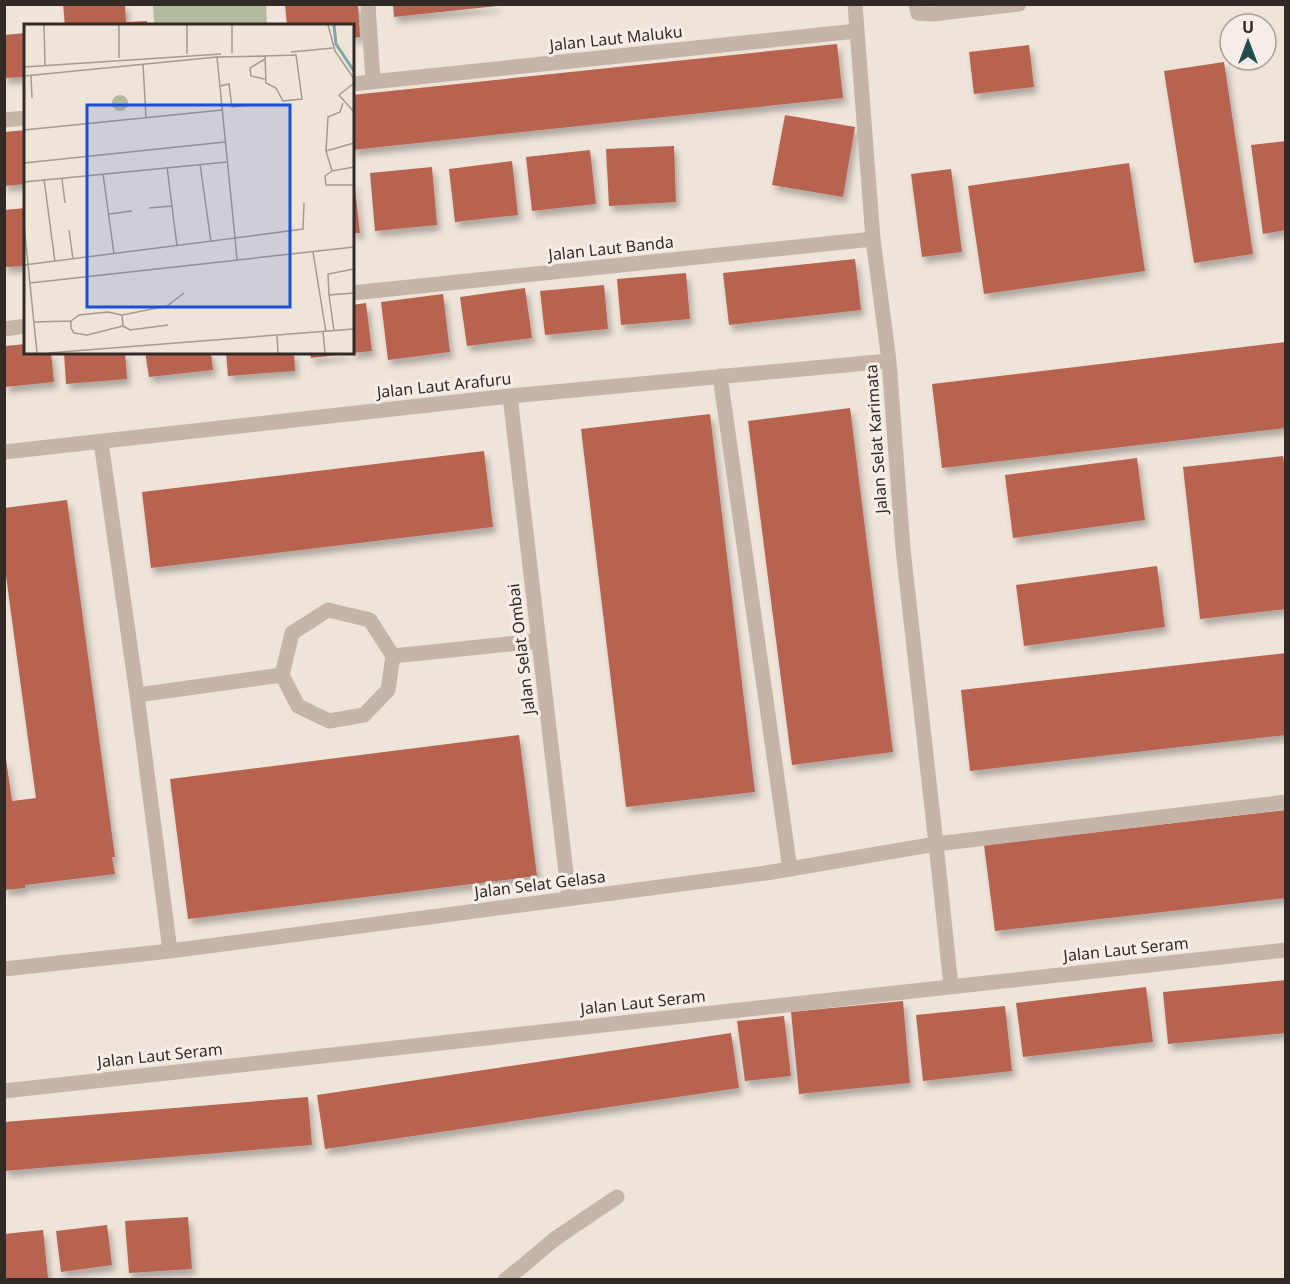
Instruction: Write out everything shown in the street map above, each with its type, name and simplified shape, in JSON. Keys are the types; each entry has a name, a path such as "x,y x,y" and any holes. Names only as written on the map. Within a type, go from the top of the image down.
{"lane":[{"path":"368,4 374,81"},
{"path":"855,4 857,31"},
{"path":"916,4 918,13 932,14 1019,4"},
{"name":"Jalan Laut Maluku","path":"354,84 857,31"},
{"name":"Jalan Selat Karimata","path":"857,31 873,239 889,361 903,549 936,844"},
{"path":"4,120 24,118"},
{"name":"Jalan Laut Banda","path":"354,292 873,239"},
{"path":"4,328 24,326"},
{"name":"Jalan Laut Arafuru","path":"4,452 510,396 889,361"},
{"path":"720,376 790,869"},
{"name":"Jalan Selat Ombai","path":"510,396 568,898"},
{"path":"101,442 170,951"},
{"path":"328,610 370,620 393,656 388,690 364,715 329,721 298,706 282,675 292,633 328,610"},
{"path":"393,656 538,641"},
{"path":"136,694 282,675"},
{"name":"Jalan Selat Gelasa","path":"4,969 170,951 766,873 936,844 1286,802"},
{"path":"936,844 951,987"},
{"name":"Jalan Laut Seram","path":"4,1091 1286,950"},
{"path":"505,1280 556,1238 617,1197"}],"green space":[{"path":"153,5 266,5 267,24 154,24"}],"building":[{"path":"63,4 125,4 126,22 147,21 147,24 65,24"},
{"path":"285,4 358,4 360,37 354,38 354,24 287,24"},
{"path":"393,4 497,4 497,6 394,17"},
{"path":"24,33 24,77 4,78 4,35"},
{"path":"837,44 843,98 354,150 354,95"},
{"path":"1029,45 1034,87 974,94 969,52"},
{"path":"1218,63 1218,72 1226,72 1253,254 1194,263 1164,71"},
{"path":"785,115 855,127 843,197 772,185"},
{"path":"24,130 24,184 4,186 4,132"},
{"path":"1286,141 1286,230 1263,234 1251,145"},
{"path":"674,146 676,202 609,206 606,149"},
{"path":"590,150 596,204 532,211 526,157"},
{"path":"512,161 518,215 455,222 449,169"},
{"path":"1129,163 1145,271 984,294 968,186"},
{"path":"432,167 437,225 375,231 370,173"},
{"path":"951,169 962,252 922,257 911,174"},
{"path":"354,180 360,233 354,233"},
{"path":"24,208 24,266 4,267 4,210"},
{"path":"855,259 861,310 729,325 723,273"},
{"path":"686,273 690,319 621,325 617,279"},
{"path":"604,285 608,329 545,335 540,291"},
{"path":"525,288 532,338 467,346 460,297"},
{"path":"443,294 450,352 388,360 381,302"},
{"path":"366,303 372,351 354,353 354,305"},
{"path":"1286,342 1286,428 942,468 932,384"},
{"path":"24,344 24,354 51,354 54,382 5,387 5,346"},
{"path":"64,354 125,354 127,379 66,384"},
{"path":"145,354 211,354 213,370 149,377"},
{"path":"226,354 294,354 295,371 228,376"},
{"path":"310,354 347,354 311,358"},
{"path":"850,408 893,752 792,765 748,421"},
{"path":"710,414 755,792 626,807 581,429"},
{"path":"484,451 493,527 151,568 142,492"},
{"path":"1283,456 1286,474 1286,609 1200,619 1183,467"},
{"path":"1137,458 1145,520 1013,538 1005,475"},
{"path":"67,500 115,857 112,857 115,874 25,885 25,888 4,890 4,759 6,759 12,801 36,798 4,561 4,508"},
{"path":"1157,566 1165,627 1024,646 1016,585"},
{"path":"1286,653 1286,735 970,771 961,690"},
{"path":"519,735 537,876 188,919 170,779"},
{"path":"1286,810 1286,898 995,931 984,845"},
{"path":"1286,980 1286,1033 1168,1044 1163,992"},
{"path":"1146,987 1153,1042 1023,1057 1016,1003"},
{"path":"903,1001 910,1083 799,1094 791,1012"},
{"path":"1005,1006 1012,1071 923,1081 916,1015"},
{"path":"784,1016 791,1076 745,1081 737,1021"},
{"path":"731,1033 739,1088 325,1149 317,1095"},
{"path":"308,1097 312,1145 4,1171 4,1122"},
{"path":"188,1217 192,1269 129,1273 125,1221"},
{"path":"107,1225 112,1265 61,1272 56,1231"},
{"path":"43,1230 48,1278 4,1280 4,1234"}]}
